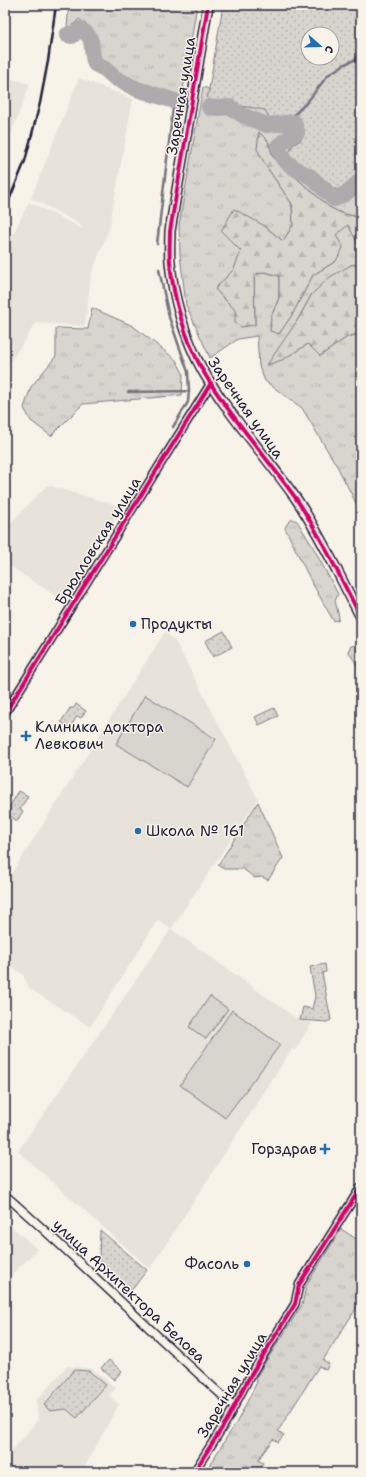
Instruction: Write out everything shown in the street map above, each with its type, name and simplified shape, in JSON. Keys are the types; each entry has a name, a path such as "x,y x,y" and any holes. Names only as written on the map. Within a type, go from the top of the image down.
{"street":[{"name":"Заречная улица","path":"208,5 170,231 170,260 173,284 192,348 211,383 297,501 315,530 361,617"},
{"name":"Брюлловская улица","path":"5,712 211,383"},
{"name":"Заречная улица","path":"194,1472 227,1420 249,1378 295,1304 299,1285 361,1187"},
{"name":"улица Архитектора Белова","path":"5,1195 234,1406"}],"shaded area":[{"path":"5,77 30,84 5,150"},
{"path":"79,78 133,99 109,229 91,275 85,326 36,323 5,370 5,251 29,202 83,229 78,223 31,198"},
{"path":"47,485 123,507 62,600 5,563 5,529"},
{"name":"Школа № 161","path":"165,632 175,641 258,799 171,929 158,920 90,1027 29,988 23,974 5,963 5,884"},
{"path":"171,929 296,1018 312,1023 294,1051 292,1049 150,1269 18,1151"},
{"path":"5,1221 37,1249 5,1283"},
{"path":"67,1366 92,1369 116,1388 109,1396 119,1404 82,1472 5,1472 5,1459 38,1420 36,1401"}],"green space":[{"path":"69,5 197,5 182,97 145,88 133,81 118,76 96,56 92,35 84,23 79,19 71,27 67,27"},
{"path":"223,5 361,5 361,183 347,193 333,188 320,176 305,167 289,164 287,156 293,145 301,140 302,132 298,125 277,125 271,121 265,110 207,101"},
{"path":"203,87 305,125 361,162 361,218 341,213 329,207 273,157 268,141 259,132 266,166 292,204 293,225 283,241 263,225 242,251 234,269 215,289 235,310 255,325 254,275 265,272 279,276 279,298 271,317 279,334 292,315 313,275 336,261 336,235 348,224 359,245 361,246 361,264 351,265 312,294 297,321 282,360 308,344 320,356 347,337 361,333 361,513 338,468 302,408 265,381 259,366 257,336 238,339 210,358 186,305 180,255 179,225"},
{"path":"259,132 268,141 273,157 329,207 341,213 361,218 361,246 359,246 348,225 336,235 343,248 336,261 313,275 292,315 279,334 270,331 271,317 279,298 279,276 265,272 254,275 255,325 241,327 235,323 235,310 215,289 234,269 241,251 221,231 234,209 263,225 283,241 293,225 292,204 266,166 257,149"},
{"path":"361,264 361,333 347,337 320,356 308,344 282,360 267,365 297,321 312,294 330,277 351,265"},
{"path":"92,308 133,326 176,360 183,373 182,395 83,404 51,436 31,421 24,408 31,387 56,356 56,328 88,329"},
{"path":"292,519 297,521 313,547 338,594 335,601 339,617 338,621 333,620 311,581 285,528"},
{"path":"224,631 232,647 213,657 205,641"},
{"path":"356,645 361,650 361,671 348,651 351,646"},
{"path":"145,695 216,739 187,787 116,744"},
{"path":"76,704 86,711 81,718 77,716 70,728 61,722 70,708 74,708"},
{"path":"274,708 278,716 259,725 255,717"},
{"path":"19,791 28,796 20,809 23,811 17,821 7,814"},
{"path":"258,802 283,858 268,880 262,877 255,878 243,869 224,869 218,865"},
{"path":"325,964 326,972 322,973 331,1020 327,1022 300,1020 303,1007 312,1009 315,996 310,967"},
{"path":"210,996 228,1009 206,1039 189,1027"},
{"path":"232,1010 280,1045 225,1118 180,1085"},
{"path":"341,1229 361,1242 361,1301 323,1360 329,1364 326,1370 319,1366 278,1431 284,1435 278,1442 273,1439 258,1460 263,1463 260,1468 255,1465 250,1472 205,1472 239,1418 257,1382 255,1379 302,1305 306,1286"},
{"path":"100,1230 147,1270 131,1291 99,1261"},
{"path":"109,1360 122,1371 114,1380 101,1368"},
{"path":"74,1370 89,1371 106,1385 77,1418 66,1409 50,1411 44,1405"}],"waterway":[{"path":"67,35 72,36 80,29 85,32 91,40 95,64 105,69 115,78 137,89 178,102"},
{"path":"286,123 308,101 328,75 345,64 361,57"},
{"path":"157,244 174,100"},
{"path":"209,107 230,107 244,116 267,125 294,122 297,132 278,146 283,159 294,168 311,177 334,199 345,194 361,180"},
{"path":"159,269 169,317 188,372 189,391"},
{"path":"128,392 189,391 188,402 173,427"}],"railway":[{"path":"5,210 25,161 40,103 56,5"}],"cycle path":[{"path":"208,5 170,231 170,262 177,304 185,332 203,371 225,405 306,514 323,543 361,617"},
{"path":"5,713 211,383"},
{"path":"194,1472 227,1420 249,1378 295,1304 299,1285 361,1187"}],"place":[{"name":"Продукты","path":"133,624"},
{"name":"Клиника доктора Левкович","path":"26,736"},
{"name":"Школа № 161","path":"138,831"},
{"name":"Горздрав","path":"325,1149"},
{"name":"Фасоль","path":"247,1264"}]}
